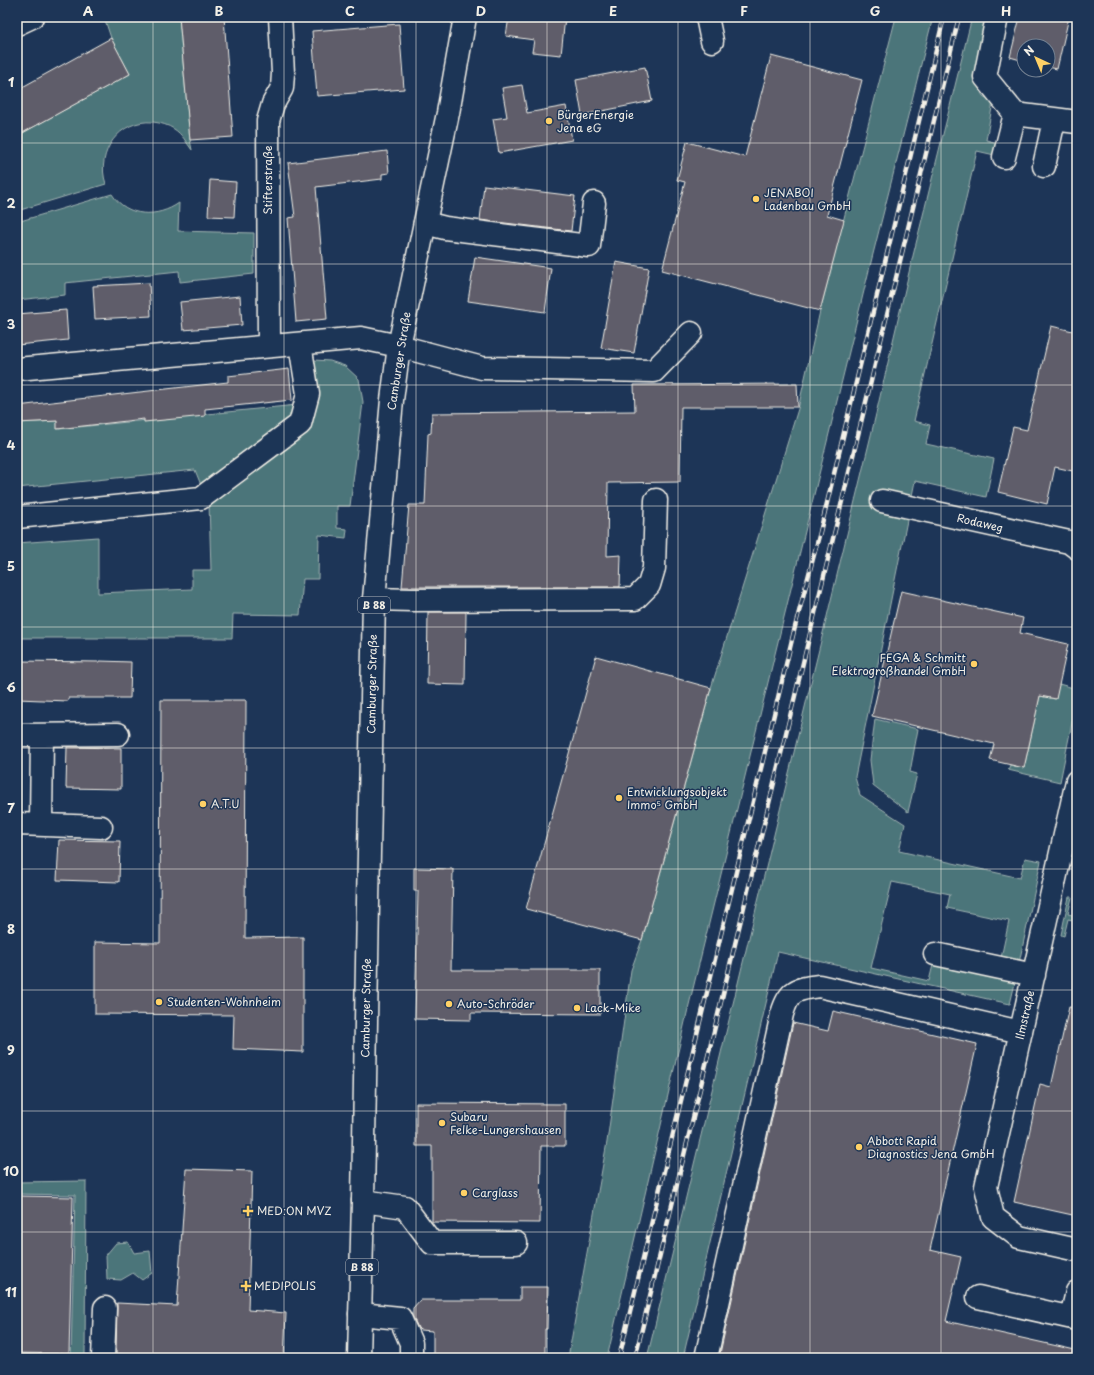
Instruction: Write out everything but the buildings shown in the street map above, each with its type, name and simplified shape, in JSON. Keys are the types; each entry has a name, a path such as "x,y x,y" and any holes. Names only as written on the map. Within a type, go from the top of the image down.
{"street":[{"path":"17,24 32,17"},
{"name":"Stifterstraße","path":"269,346 268,121 273,104 282,88 283,73 280,17"},
{"name":"Camburger Straße","path":"359,1358 374,599 392,400 399,346 448,113 465,17"},
{"path":"707,17 712,41"},
{"path":"997,17 985,77 1015,114 1077,122"},
{"path":"1004,157 1015,114"},
{"path":"1044,166 1054,120"},
{"path":"425,223 446,228 589,246 594,203"},
{"path":"17,368 361,338 399,346 482,368 654,371 690,333"},
{"path":"17,517 200,498 300,424 308,394 300,344"},
{"path":"374,599 635,599 649,586 654,568 656,500"},
{"name":"Rodaweg","path":"882,501 1069,542 1077,548"},
{"path":"17,735 118,734"},
{"path":"41,825 42,735"},
{"name":"Ilmstraße","path":"1077,781 986,1187 993,1217 1019,1237 1077,1250"},
{"path":"17,824 101,827"},
{"path":"935,954 1034,975"},
{"path":"706,1358 782,1014 786,1001 792,994 804,988 819,986 1021,1032"},
{"path":"363,1201 405,1207 432,1243 516,1243"},
{"path":"978,1297 1074,1318 1077,1292"},
{"path":"102,1358 105,1308"},
{"path":"360,1314 400,1318 411,1344 411,1358"}],"green space":[{"path":"104,17 179,17 192,150 179,133 167,125 153,122 141,122 130,126 121,132 113,140 107,150 104,160 106,184 17,211 17,136 130,74 111,38"},
{"path":"896,17 933,17 872,258 687,1013 607,1358 568,1358 607,1142 631,970 642,940 711,688 798,409 820,311"},
{"path":"972,17 988,17 975,81 983,96 993,102 986,140 1002,144 999,156 977,151 914,421 930,425 926,444 994,459 986,497 915,481 855,777 860,795 905,824 899,851 1020,878 1025,858 1041,861 1019,963 1001,958 1009,921 947,908 950,894 892,882 871,968 929,981 933,965 1016,979 1010,1004 778,952 683,1358 647,1358 872,431 910,268"},
{"path":"112,194 118,202 126,208 143,213 162,211 179,203 178,231 254,233 254,274 180,282 179,271 65,283 65,295 17,300 17,222"},
{"path":"314,360 330,361 345,366 359,379 363,402 350,506 337,506 337,528 347,529 346,538 319,535 318,579 303,579 300,615 233,614 232,638 17,638 17,543 98,537 98,593 192,589 192,570 211,570 209,503 317,401"},
{"path":"297,405 297,413 201,485 195,470 17,488 17,423 57,421 58,429"},
{"path":"1059,684 1077,689 1077,698 1060,782 1008,770 1010,765 1024,768 1040,696 1055,699"},
{"path":"875,719 918,729 910,772 917,774 908,812 873,785 870,760"},
{"path":"1069,897 1072,897 1068,914 1077,916 1077,921 1068,919 1064,936 1061,935"},
{"path":"86,1181 85,1358 17,1358 17,1354 71,1357 75,1195 17,1194 17,1182"},
{"path":"128,1242 134,1253 150,1251 152,1273 142,1280 133,1273 121,1280 107,1279 106,1255 116,1243"}],"railway":[{"path":"619,1358 944,17"},
{"path":"635,1358 959,17"}],"place":[{"name":"BürgerEnergie Jena eG","path":"549,121"},
{"name":"JENABOI Ladenbau GmbH","path":"756,199"},
{"name":"FEGA & Schmitt Elektrogroßhandel GmbH","path":"974,664"},
{"name":"Entwicklungsobjekt Immo⁵ GmbH","path":"619,798"},
{"name":"A.T.U","path":"203,804"},
{"name":"Studenten-Wohnheim","path":"159,1002"},
{"name":"Auto-Schröder","path":"449,1004"},
{"name":"Lack-Mike","path":"577,1008"},
{"name":"Subaru Felke-Lungershausen","path":"442,1123"},
{"name":"Abbott Rapid Diagnostics Jena GmbH","path":"859,1147"},
{"name":"Carglass","path":"464,1193"},
{"name":"MED:ON MVZ","path":"248,1211"},
{"name":"MEDIPOLIS","path":"246,1286"}]}
